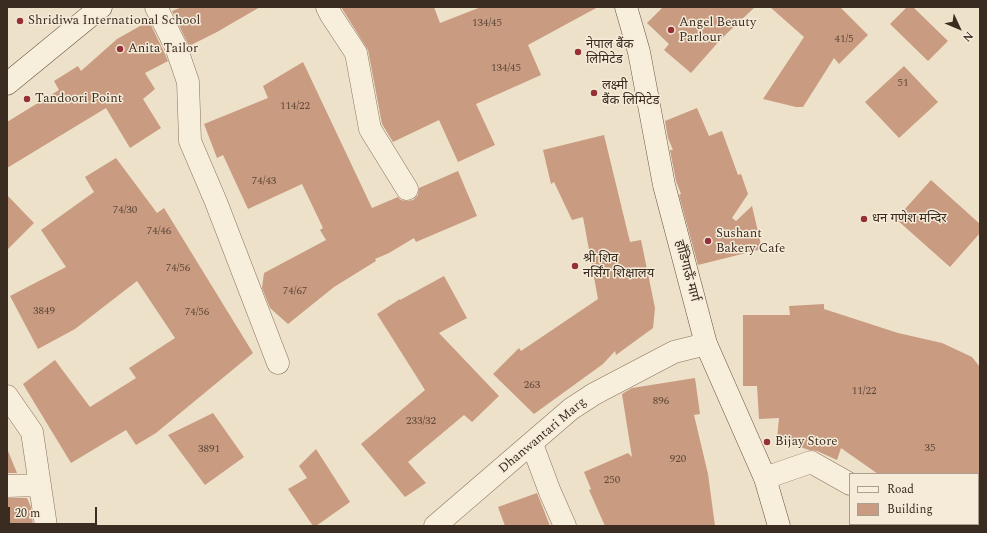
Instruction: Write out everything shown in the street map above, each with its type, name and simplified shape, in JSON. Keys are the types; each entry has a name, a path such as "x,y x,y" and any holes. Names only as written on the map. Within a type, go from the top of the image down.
{"street":[{"path":"7,84 101,7"},
{"path":"156,7 176,47 188,82 190,141 219,209 278,363"},
{"path":"327,7 356,53 370,130 407,189"},
{"name":"हाँडिगाऊँ मार्ग","path":"626,7 639,52 664,185 706,344 765,478 779,526"},
{"name":"Dhanwantari Marg","path":"435,526 571,409 594,394 674,352 706,344"},
{"path":"7,396 32,432 46,526"},
{"path":"532,444 550,492 566,526"},
{"path":"765,478 811,462 849,483"},
{"path":"7,486 40,485"}],"building":[{"path":"182,7 260,7 217,32 189,46 172,11"},
{"path":"341,7 434,7 440,23 481,7 598,7 528,45 541,75 476,104 495,145 458,162 439,120 393,142 382,124 368,50"},
{"path":"663,7 755,7 721,39 691,73 664,50 669,44 647,23"},
{"path":"770,7 840,7 868,35 839,64 834,58 803,107 796,107 763,99 804,37"},
{"path":"907,7 913,7 948,41 928,61 890,24"},
{"path":"149,21 168,61 145,73 155,89 143,99 161,128 130,148 106,108 7,168 7,122 59,90 54,81 78,66 81,71 117,39"},
{"path":"303,62 372,208 398,197 401,200 413,200 418,195 419,188 458,171 477,216 416,242 414,238 389,253 375,259 376,261 334,287 288,324 270,308 262,288 264,273 326,240 320,230 323,228 302,184 248,209 223,155 217,158 204,124 268,98 263,86"},
{"path":"904,66 938,102 899,138 865,102"},
{"path":"697,108 709,136 722,131 738,175 741,174 748,194 732,218 736,221 752,206 762,249 698,265 679,195 681,194 676,181 670,150 673,150 668,138 665,121"},
{"path":"604,135 630,242 641,240 655,308 653,328 616,355 615,351 603,364 534,414 493,374 519,348 521,351 598,299 583,217 572,220 554,182 551,184 543,150"},
{"path":"116,158 157,213 164,208 253,353 156,433 136,445 126,430 71,463 23,384 55,360 90,407 136,378 129,368 175,338 137,281 75,329 38,349 10,296 66,267 41,230 94,192 85,177"},
{"path":"931,180 980,224 980,233 950,267 896,219"},
{"path":"7,195 34,223 7,250"},
{"path":"444,276 467,318 439,333 499,396 472,422 464,415 408,462 426,483 405,497 361,444 425,390 377,314 400,299"},
{"path":"824,304 824,309 898,333 942,343 972,357 980,367 980,474 877,473 841,448 837,460 817,451 809,450 777,439 779,418 759,419 757,386 743,386 743,315 790,315 789,306"},
{"path":"695,378 700,414 694,415 708,474 715,526 605,526 589,490 591,489 584,472 628,453 632,457 622,394 632,388"},
{"path":"213,413 244,457 205,485 168,435"},
{"path":"316,449 350,502 316,526 313,526 288,489 307,478 299,466"},
{"path":"8,451 17,473 7,473"},
{"path":"537,493 550,526 505,526 498,507"},
{"path":"7,498 27,498 31,507 33,526 7,526"}],"place":[{"name":"Shridiwa International School","path":"20,21"},
{"name":"Angel Beauty Parlour","path":"671,30"},
{"name":"Anita Tailor","path":"120,49"},
{"name":"नेपाल बैंक लिमिटेड","path":"578,52"},
{"name":"लक्ष्मी बैंक लिमिटेड","path":"594,93"},
{"name":"Tandoori Point","path":"27,99"},
{"name":"धन गणेश मन्दिर","path":"864,219"},
{"name":"Sushant Bakery Cafe","path":"708,241"},
{"name":"श्री शिव नर्सिंग शिक्षालय","path":"575,266"},
{"name":"Bijay Store","path":"767,442"}]}
